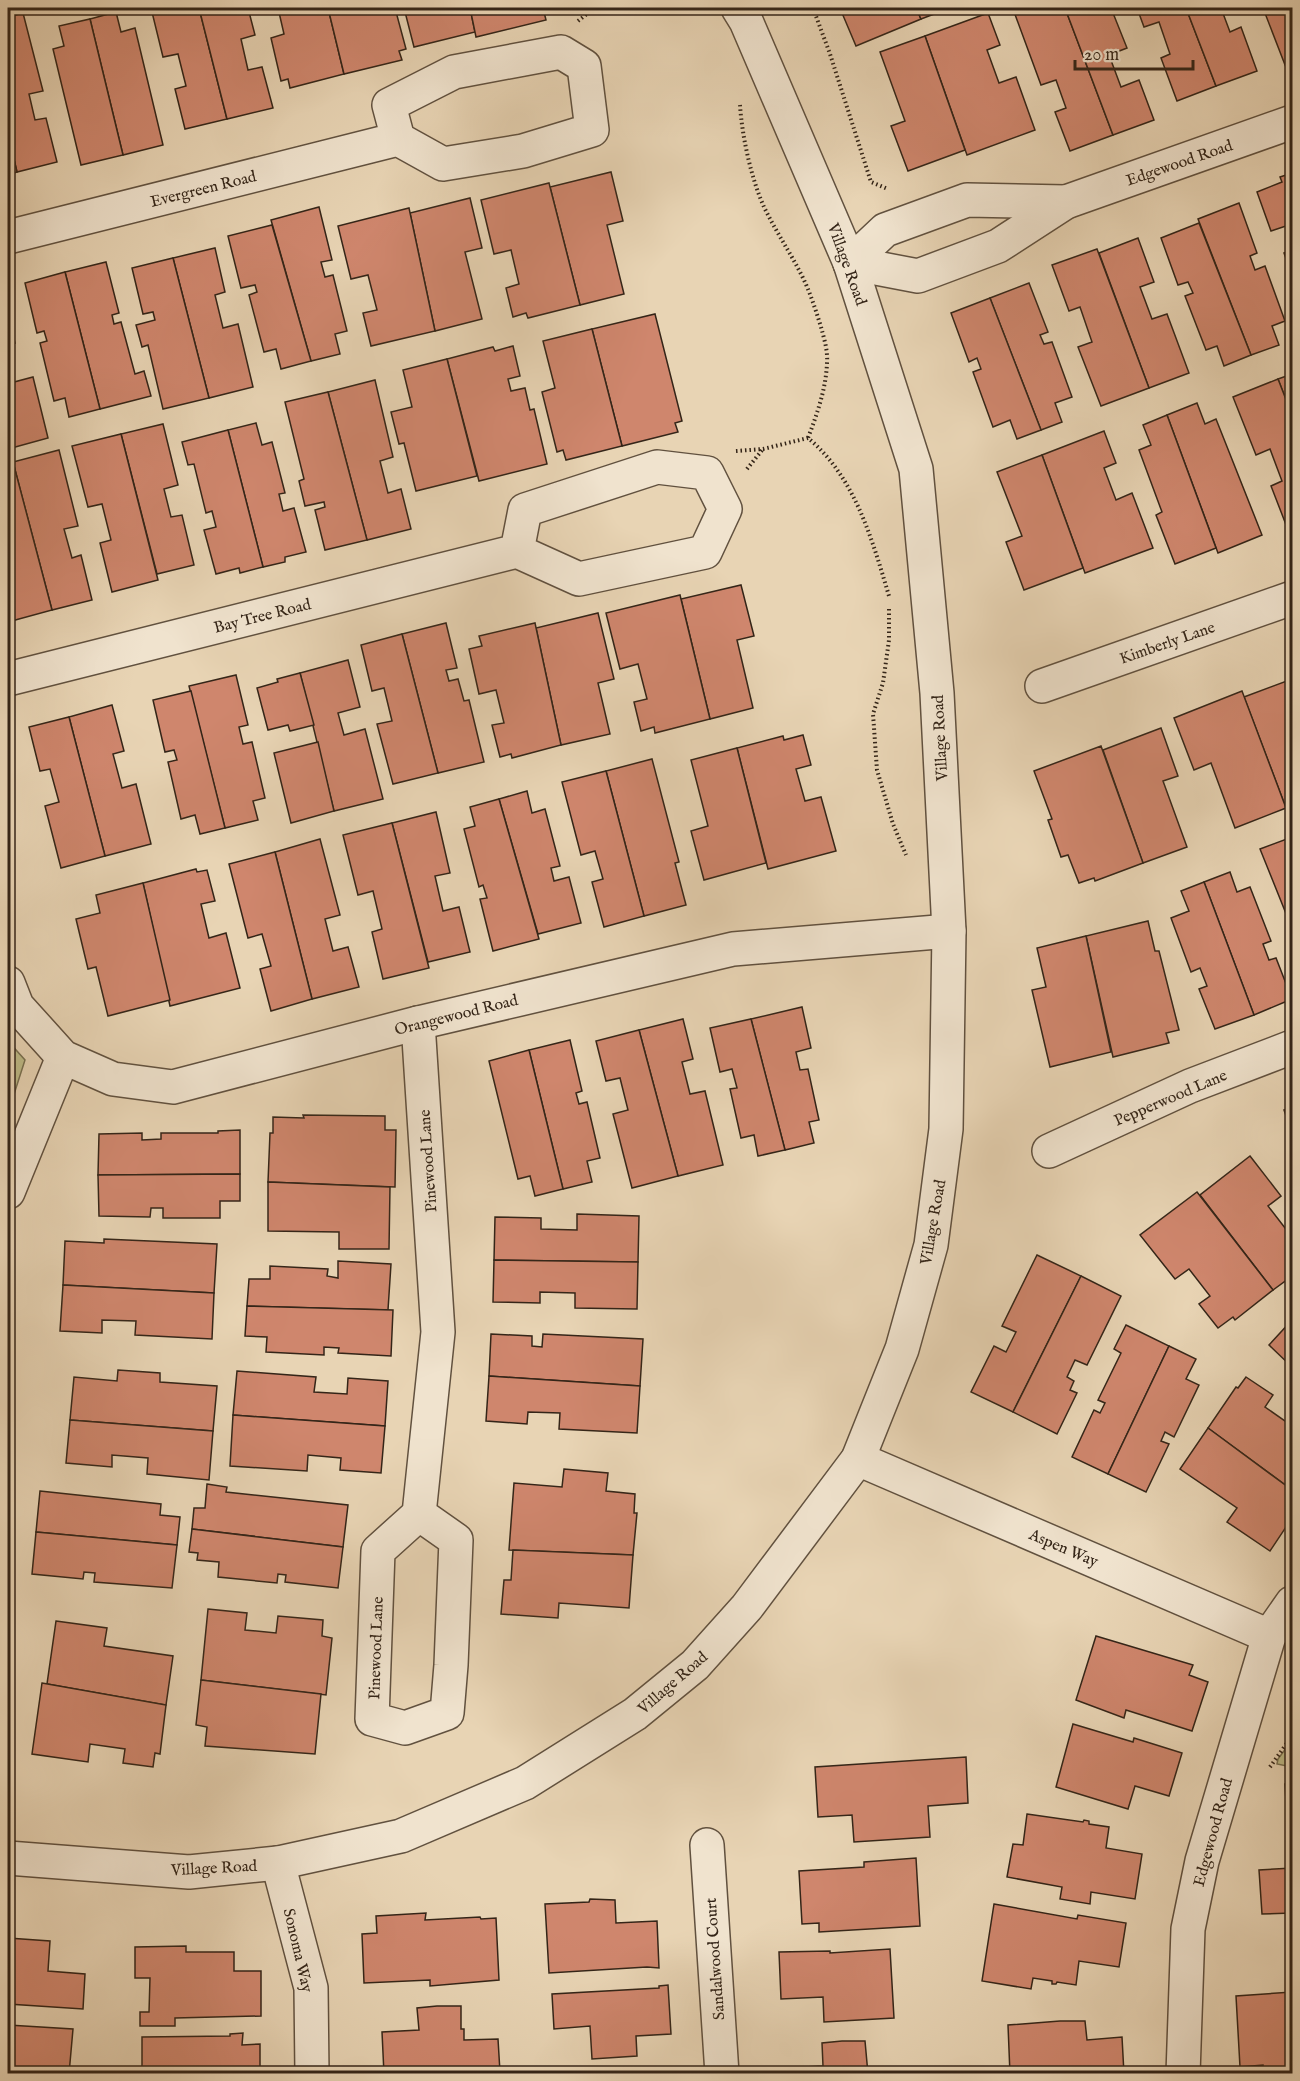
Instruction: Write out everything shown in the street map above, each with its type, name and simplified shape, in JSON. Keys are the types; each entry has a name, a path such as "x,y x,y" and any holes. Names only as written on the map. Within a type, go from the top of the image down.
{"street":[{"name":"Village Road","path":"8,1858 189,1872 278,1863 401,1836 525,1782 635,1714 695,1665 747,1608 858,1459 902,1349 931,1245 946,1129 949,931 937,693 916,469 850,263 746,21 738,8"},
{"path":"561,52 584,66 592,130 523,151 443,164 398,139 389,105 454,72 561,52"},
{"name":"Edgewood Road","path":"850,263 918,276 999,246 1066,202 1293,122"},
{"name":"Evergreen Road","path":"8,237 398,139"},
{"name":"Edgewood Road","path":"850,263 885,230 967,200 1066,202"},
{"path":"657,466 707,473 725,509 705,552 579,579 518,551 525,510 657,466"},
{"name":"Bay Tree Road","path":"8,679 518,551"},
{"name":"Kimberly Lane","path":"1042,686 1293,598"},
{"name":"Orangewood Road","path":"8,983 17,1006 63,1057 113,1079 173,1087 418,1023 733,949 949,931"},
{"name":"Pinewood Lane","path":"418,1023 438,1332 419,1514 378,1551 372,1719 405,1728 447,1713 451,1665 456,1540 419,1514"},
{"name":"Pepperwood Lane","path":"1049,1151 1190,1086 1293,1047"},
{"path":"8,1192 63,1057"},
{"name":"Aspen Way","path":"858,1459 1269,1636"},
{"name":"Edgewood Road","path":"1183,2073 1188,1929 1202,1861 1269,1636 1293,1603"},
{"name":"Sandalwood Court","path":"707,1845 722,2073"},
{"name":"Sonoma Way","path":"278,1863 311,1988 312,2073"}],"path":[{"path":"616,13 621,8"},
{"path":"813,8 871,182 889,189"},
{"path":"740,100 741,122 764,206 803,278 826,343 827,362 818,412 808,438"},
{"path":"1267,1776 1270,1767 1293,1736"}],"shaded area":[{"path":"8,1041 25,1060 8,1113"},
{"path":"1292,1740 1292,1767 1277,1764 1278,1759"}],"building":[{"path":"151,8 199,8 227,119 185,129 175,89 186,86 178,54 163,57"},
{"path":"199,8 248,8 255,35 241,39 248,70 262,67 273,108 227,119"},
{"path":"278,8 328,8 344,74 290,88 288,79 281,81 271,38 284,34"},
{"path":"328,8 395,8 406,49 399,51 402,60 344,74"},
{"path":"404,8 470,8 475,32 414,47"},
{"path":"470,8 543,8 546,20 476,37"},
{"path":"854,8 916,8 921,19 856,46 842,13"},
{"path":"916,8 950,8 921,19"},
{"path":"1065,8 1113,135 1070,151 1055,112 1066,108 1056,80 1041,85 1013,9"},
{"path":"1065,8 1111,8 1127,48 1109,55 1121,87 1139,80 1154,120 1113,135"},
{"path":"1137,8 1186,8 1216,86 1177,101 1161,58 1170,54 1159,22 1144,27"},
{"path":"1186,8 1221,8 1230,32 1241,27 1257,71 1216,86"},
{"path":"1263,8 1292,8 1292,68 1287,70"},
{"path":"116,12 121,32 135,28 163,145 123,155 90,19"},
{"path":"23,13 43,91 29,94 35,120 46,118 57,162 17,172 8,134 8,17"},
{"path":"988,13 1000,45 987,50 999,83 1016,77 1035,130 967,155 925,36"},
{"path":"90,19 123,155 81,165 53,49 64,46 59,26"},
{"path":"925,36 965,150 908,171 891,126 905,121 880,52"},
{"path":"8,134 17,172 8,175"},
{"path":"611,172 623,221 607,225 624,294 580,305 550,187"},
{"path":"1292,173 1292,224 1271,231 1257,192 1282,182 1280,177"},
{"path":"549,183 580,305 528,318 526,313 513,317 506,288 519,284 511,250 494,254 481,200"},
{"path":"470,198 482,248 465,252 482,319 435,331 410,213"},
{"path":"1239,203 1257,253 1250,256 1255,270 1265,266 1285,321 1272,326 1279,345 1251,355 1198,219"},
{"path":"319,207 332,260 321,262 325,277 333,275 347,331 335,334 340,354 311,361 271,220"},
{"path":"409,208 435,331 371,346 363,313 377,310 368,275 351,279 338,226"},
{"path":"1199,223 1251,355 1224,366 1217,346 1206,350 1185,296 1193,293 1188,282 1178,285 1161,238"},
{"path":"272,225 311,361 281,369 276,349 264,352 249,295 257,292 255,285 241,288 228,236"},
{"path":"1138,238 1154,282 1140,287 1152,319 1167,314 1189,373 1149,388 1099,253"},
{"path":"215,248 225,292 215,295 223,328 238,324 253,387 209,398 173,258"},
{"path":"1097,249 1149,388 1101,406 1078,347 1092,342 1080,307 1069,311 1052,265"},
{"path":"1292,250 1292,275 1284,253"},
{"path":"173,258 209,398 163,409 148,345 142,347 136,325 155,320 153,312 143,314 132,268"},
{"path":"106,262 119,313 112,315 114,324 121,322 135,374 144,371 151,396 100,409 65,272"},
{"path":"65,272 100,409 69,417 65,398 54,401 40,343 47,341 44,331 37,333 25,283"},
{"path":"1029,283 1048,332 1040,335 1044,344 1052,342 1072,397 1055,403 1062,422 1041,430 990,298"},
{"path":"990,298 1041,430 1017,439 1010,420 993,427 973,372 981,369 977,358 969,362 951,313"},
{"path":"8,313 15,343 8,344"},
{"path":"655,314 682,421 675,423 678,432 622,446 592,329"},
{"path":"592,329 622,446 566,460 563,450 557,452 542,392 555,388 543,341"},
{"path":"513,346 520,376 508,379 511,391 525,388 530,410 534,409 547,464 479,481 447,359 493,347 495,351"},
{"path":"8,356 14,382 33,377 48,438 8,449"},
{"path":"447,359 477,476 416,491 404,443 399,444 391,412 412,407 403,370"},
{"path":"1292,374 1292,415 1278,379"},
{"path":"1278,379 1292,415 1292,535 1290,535 1271,486 1282,481 1270,449 1256,455 1233,397"},
{"path":"375,380 393,457 380,461 388,493 401,489 411,529 367,540 328,392"},
{"path":"328,392 367,540 325,550 315,510 325,507 324,502 305,506 299,481 304,479 285,402"},
{"path":"1197,403 1205,424 1216,419 1262,535 1218,553 1167,415"},
{"path":"1167,415 1216,548 1175,564 1156,515 1162,512 1139,450 1151,445 1143,425"},
{"path":"256,423 262,445 272,442 285,493 279,494 283,511 294,508 306,552 285,557 285,562 263,567 228,430"},
{"path":"163,424 178,485 164,489 171,517 182,515 194,565 157,574 121,434"},
{"path":"228,430 263,567 240,573 239,568 216,574 204,530 216,527 212,511 206,513 194,464 188,465 182,442"},
{"path":"1104,431 1116,463 1104,468 1116,500 1132,493 1153,548 1085,573 1042,455"},
{"path":"121,434 158,580 112,592 100,543 111,540 102,504 88,507 72,446"},
{"path":"59,450 78,526 64,529 72,558 81,555 92,600 52,610 13,462"},
{"path":"1042,455 1083,568 1024,590 1006,542 1022,536 997,472"},
{"path":"13,462 52,610 8,622 8,463"},
{"path":"741,585 754,636 737,640 753,708 710,719 681,599"},
{"path":"680,595 710,719 655,733 654,727 641,731 634,702 647,699 638,664 620,669 606,613"},
{"path":"598,613 614,679 598,683 610,734 561,745 536,628"},
{"path":"446,623 457,668 446,670 449,681 458,679 464,701 469,700 484,762 438,773 402,634"},
{"path":"535,623 561,745 512,758 511,754 500,757 492,725 504,723 496,690 479,694 469,649 482,646 479,636"},
{"path":"402,634 438,773 393,784 377,724 392,721 384,688 372,691 361,645"},
{"path":"348,660 360,707 338,713 344,735 365,729 383,799 334,811 300,673"},
{"path":"300,673 314,725 290,731 288,725 268,730 257,688 278,682 277,679"},
{"path":"236,675 248,725 239,727 243,744 252,742 265,798 253,801 258,820 225,828 189,686"},
{"path":"1292,679 1292,806 1286,808 1244,697"},
{"path":"191,691 225,828 200,834 195,815 181,819 168,762 177,760 174,750 165,752 153,700"},
{"path":"1242,691 1286,808 1235,828 1211,763 1194,770 1174,718"},
{"path":"112,705 124,751 113,754 122,788 136,784 151,844 105,856 69,717"},
{"path":"69,717 105,856 61,868 45,806 59,802 50,769 40,771 29,727"},
{"path":"1161,728 1178,776 1163,781 1187,847 1143,863 1103,750"},
{"path":"803,735 811,765 796,769 805,801 821,797 836,851 768,869 737,748 783,736 784,740"},
{"path":"318,742 334,811 291,823 274,753"},
{"path":"1101,746 1143,863 1095,881 1094,878 1079,883 1068,855 1061,857 1048,820 1052,819 1034,771"},
{"path":"737,748 766,863 704,880 691,831 708,826 691,760"},
{"path":"652,759 679,862 675,863 686,905 644,916 606,771"},
{"path":"606,771 644,916 604,927 592,882 603,879 595,851 581,855 562,782"},
{"path":"527,791 532,813 545,809 560,866 551,868 554,881 569,877 581,923 538,934 499,799"},
{"path":"499,799 539,939 493,951 480,899 487,898 483,885 479,887 464,829 475,826 470,807"},
{"path":"436,812 450,873 435,876 443,911 459,907 470,952 428,962 392,823"},
{"path":"392,823 429,968 383,979 372,932 382,929 373,891 358,895 343,835"},
{"path":"1292,837 1292,920 1289,921 1260,849"},
{"path":"320,839 340,915 325,919 333,951 348,947 359,987 312,999 275,852"},
{"path":"275,852 312,999 271,1011 260,969 271,966 262,934 248,938 229,864"},
{"path":"196,869 197,872 207,870 215,901 201,904 209,938 226,933 240,988 170,1006 143,883"},
{"path":"1230,872 1237,892 1250,887 1271,941 1263,944 1269,960 1276,958 1292,999 1254,1015 1204,882"},
{"path":"1204,882 1254,1015 1215,1029 1199,989 1207,986 1200,968 1191,972 1171,918 1189,911 1181,891"},
{"path":"143,883 170,1000 108,1016 96,967 88,969 76,919 100,913 96,895"},
{"path":"1148,921 1155,951 1159,951 1179,1030 1166,1033 1169,1043 1113,1057 1086,936"},
{"path":"1086,936 1111,1052 1050,1067 1032,990 1046,987 1037,948"},
{"path":"802,1007 811,1048 796,1052 800,1070 808,1069 819,1120 809,1122 814,1143 785,1150 751,1019"},
{"path":"683,1019 693,1059 682,1062 690,1094 705,1091 723,1165 678,1176 639,1030"},
{"path":"751,1019 785,1150 758,1156 754,1135 741,1138 730,1089 737,1088 732,1069 720,1072 710,1028"},
{"path":"639,1030 678,1176 632,1188 613,1114 628,1110 620,1078 606,1081 596,1041"},
{"path":"570,1040 582,1091 576,1093 579,1104 587,1102 600,1158 587,1161 592,1182 563,1189 529,1050"},
{"path":"529,1050 563,1189 535,1196 530,1176 518,1179 489,1061"},
{"path":"1292,1107 1292,1133 1284,1110"},
{"path":"303,1115 385,1116 385,1130 396,1130 395,1187 268,1182 273,1117 304,1118"},
{"path":"240,1130 240,1174 98,1175 99,1134 142,1133 142,1140 161,1139 161,1133 218,1133 218,1131"},
{"path":"1250,1156 1281,1196 1268,1206 1292,1237 1292,1276 1273,1290 1200,1195"},
{"path":"240,1174 240,1201 220,1201 220,1218 163,1218 163,1208 151,1208 150,1217 99,1216 98,1175"},
{"path":"268,1182 390,1187 389,1249 339,1249 339,1232 268,1231"},
{"path":"1197,1192 1273,1290 1235,1320 1233,1317 1218,1328 1199,1304 1210,1296 1189,1269 1175,1279 1140,1235"},
{"path":"577,1214 639,1216 638,1262 494,1260 495,1217 541,1218 541,1229 577,1230"},
{"path":"104,1239 217,1244 214,1293 63,1285 65,1241 104,1243"},
{"path":"1037,1255 1081,1276 1013,1412 971,1392 994,1346 1006,1352 1016,1332 1002,1326"},
{"path":"494,1260 638,1262 637,1309 575,1308 575,1293 540,1292 540,1303 493,1302"},
{"path":"338,1261 391,1264 388,1310 247,1306 249,1279 270,1279 270,1266 328,1269 327,1276 338,1278"},
{"path":"1081,1276 1121,1296 1087,1365 1075,1360 1067,1377 1074,1381 1070,1390 1077,1393 1057,1434 1013,1412"},
{"path":"63,1285 214,1293 212,1339 135,1335 136,1321 102,1320 102,1333 60,1331"},
{"path":"247,1306 393,1310 391,1356 338,1353 339,1348 324,1347 324,1355 266,1352 267,1337 245,1336"},
{"path":"1292,1320 1292,1367 1269,1345"},
{"path":"1126,1325 1169,1346 1108,1474 1072,1457 1094,1410 1100,1413 1105,1403 1098,1400 1121,1353 1114,1349"},
{"path":"491,1334 532,1336 532,1346 542,1347 543,1334 643,1339 640,1386 489,1376"},
{"path":"1169,1346 1196,1359 1186,1379 1199,1385 1174,1437 1165,1432 1161,1441 1169,1444 1146,1492 1108,1474"},
{"path":"118,1370 160,1373 160,1382 217,1386 213,1431 70,1420 74,1377 117,1381"},
{"path":"237,1371 316,1377 314,1392 347,1394 348,1378 388,1381 385,1426 233,1415"},
{"path":"489,1376 640,1386 637,1433 559,1429 560,1413 528,1412 527,1424 486,1421"},
{"path":"1246,1377 1273,1395 1265,1407 1292,1426 1292,1490 1208,1428 1236,1387 1238,1388"},
{"path":"233,1415 385,1426 381,1473 340,1470 341,1458 308,1455 307,1471 230,1466"},
{"path":"70,1420 213,1431 209,1480 147,1474 148,1458 112,1455 112,1467 66,1463"},
{"path":"1208,1428 1292,1490 1292,1518 1270,1551 1227,1522 1237,1508 1180,1469"},
{"path":"564,1469 608,1473 606,1491 635,1494 634,1513 637,1513 633,1555 509,1550 514,1483 562,1487"},
{"path":"207,1484 227,1487 226,1492 348,1505 343,1547 192,1529 194,1508 205,1508"},
{"path":"40,1491 161,1504 160,1515 180,1517 177,1545 36,1532"},
{"path":"192,1529 343,1547 338,1588 285,1582 286,1575 278,1574 277,1583 218,1577 219,1562 197,1560 198,1553 189,1552"},
{"path":"36,1532 177,1545 172,1588 94,1582 95,1573 84,1572 83,1579 32,1574"},
{"path":"513,1550 633,1555 629,1608 559,1603 558,1618 501,1614 504,1580 511,1580"},
{"path":"208,1609 247,1613 245,1630 276,1633 278,1616 323,1620 322,1636 332,1638 326,1695 201,1680"},
{"path":"56,1621 107,1628 104,1646 173,1656 166,1705 47,1684"},
{"path":"1096,1636 1193,1665 1189,1675 1208,1682 1192,1731 1126,1710 1124,1718 1076,1700"},
{"path":"201,1680 321,1694 315,1754 205,1746 207,1727 196,1725"},
{"path":"42,1683 166,1705 160,1754 155,1753 153,1767 123,1763 125,1749 90,1744 88,1762 32,1754"},
{"path":"1073,1724 1133,1742 1134,1738 1182,1753 1169,1796 1135,1786 1128,1809 1056,1787"},
{"path":"966,1757 968,1803 928,1806 930,1837 854,1842 852,1815 818,1817 815,1767"},
{"path":"1285,1784 1292,1784 1292,1834 1288,1835"},
{"path":"1027,1814 1083,1822 1084,1820 1089,1821 1089,1824 1109,1827 1106,1848 1142,1854 1135,1899 1091,1892 1090,1904 1060,1899 1062,1887 1007,1877 1013,1844 1023,1845"},
{"path":"916,1858 920,1926 819,1932 819,1923 802,1924 799,1871 864,1867 864,1862"},
{"path":"1292,1868 1292,1913 1262,1914 1259,1870"},
{"path":"590,1899 615,1900 616,1923 657,1921 659,1968 549,1973 545,1904 589,1902"},
{"path":"994,1904 1077,1919 1078,1915 1126,1923 1119,1967 1079,1961 1076,1985 1057,1982 1052,1984 1052,1981 1033,1978 1031,1989 982,1981"},
{"path":"426,1913 425,1920 496,1918 499,1980 430,1986 430,1980 364,1983 362,1934 377,1933 376,1916"},
{"path":"8,1938 50,1941 48,1971 85,1974 83,2009 8,2004"},
{"path":"186,1946 186,1952 234,1952 234,1971 261,1971 261,2016 175,2018 175,2026 140,2026 140,2012 149,2012 150,1978 135,1978 135,1947"},
{"path":"890,1949 894,2018 824,2022 823,1997 781,1999 779,1952 830,1951 830,1953"},
{"path":"668,1985 671,2034 636,2036 637,2056 592,2059 590,2026 554,2029 552,1994 659,1988 659,1986"},
{"path":"1292,1992 1292,2074 1263,2074 1263,2065 1240,2067 1236,1996"},
{"path":"461,2006 461,2029 464,2029 464,2040 498,2039 500,2072 384,2074 382,2032 419,2030 417,2008"},
{"path":"1085,2021 1087,2040 1122,2037 1124,2074 1010,2074 1008,2025"},
{"path":"8,2025 73,2029 69,2074 8,2074"},
{"path":"243,2033 242,2045 260,2044 260,2074 142,2074 142,2037 230,2036 230,2034"},
{"path":"865,2041 868,2074 786,2074 786,2068 823,2066 822,2043"}]}
